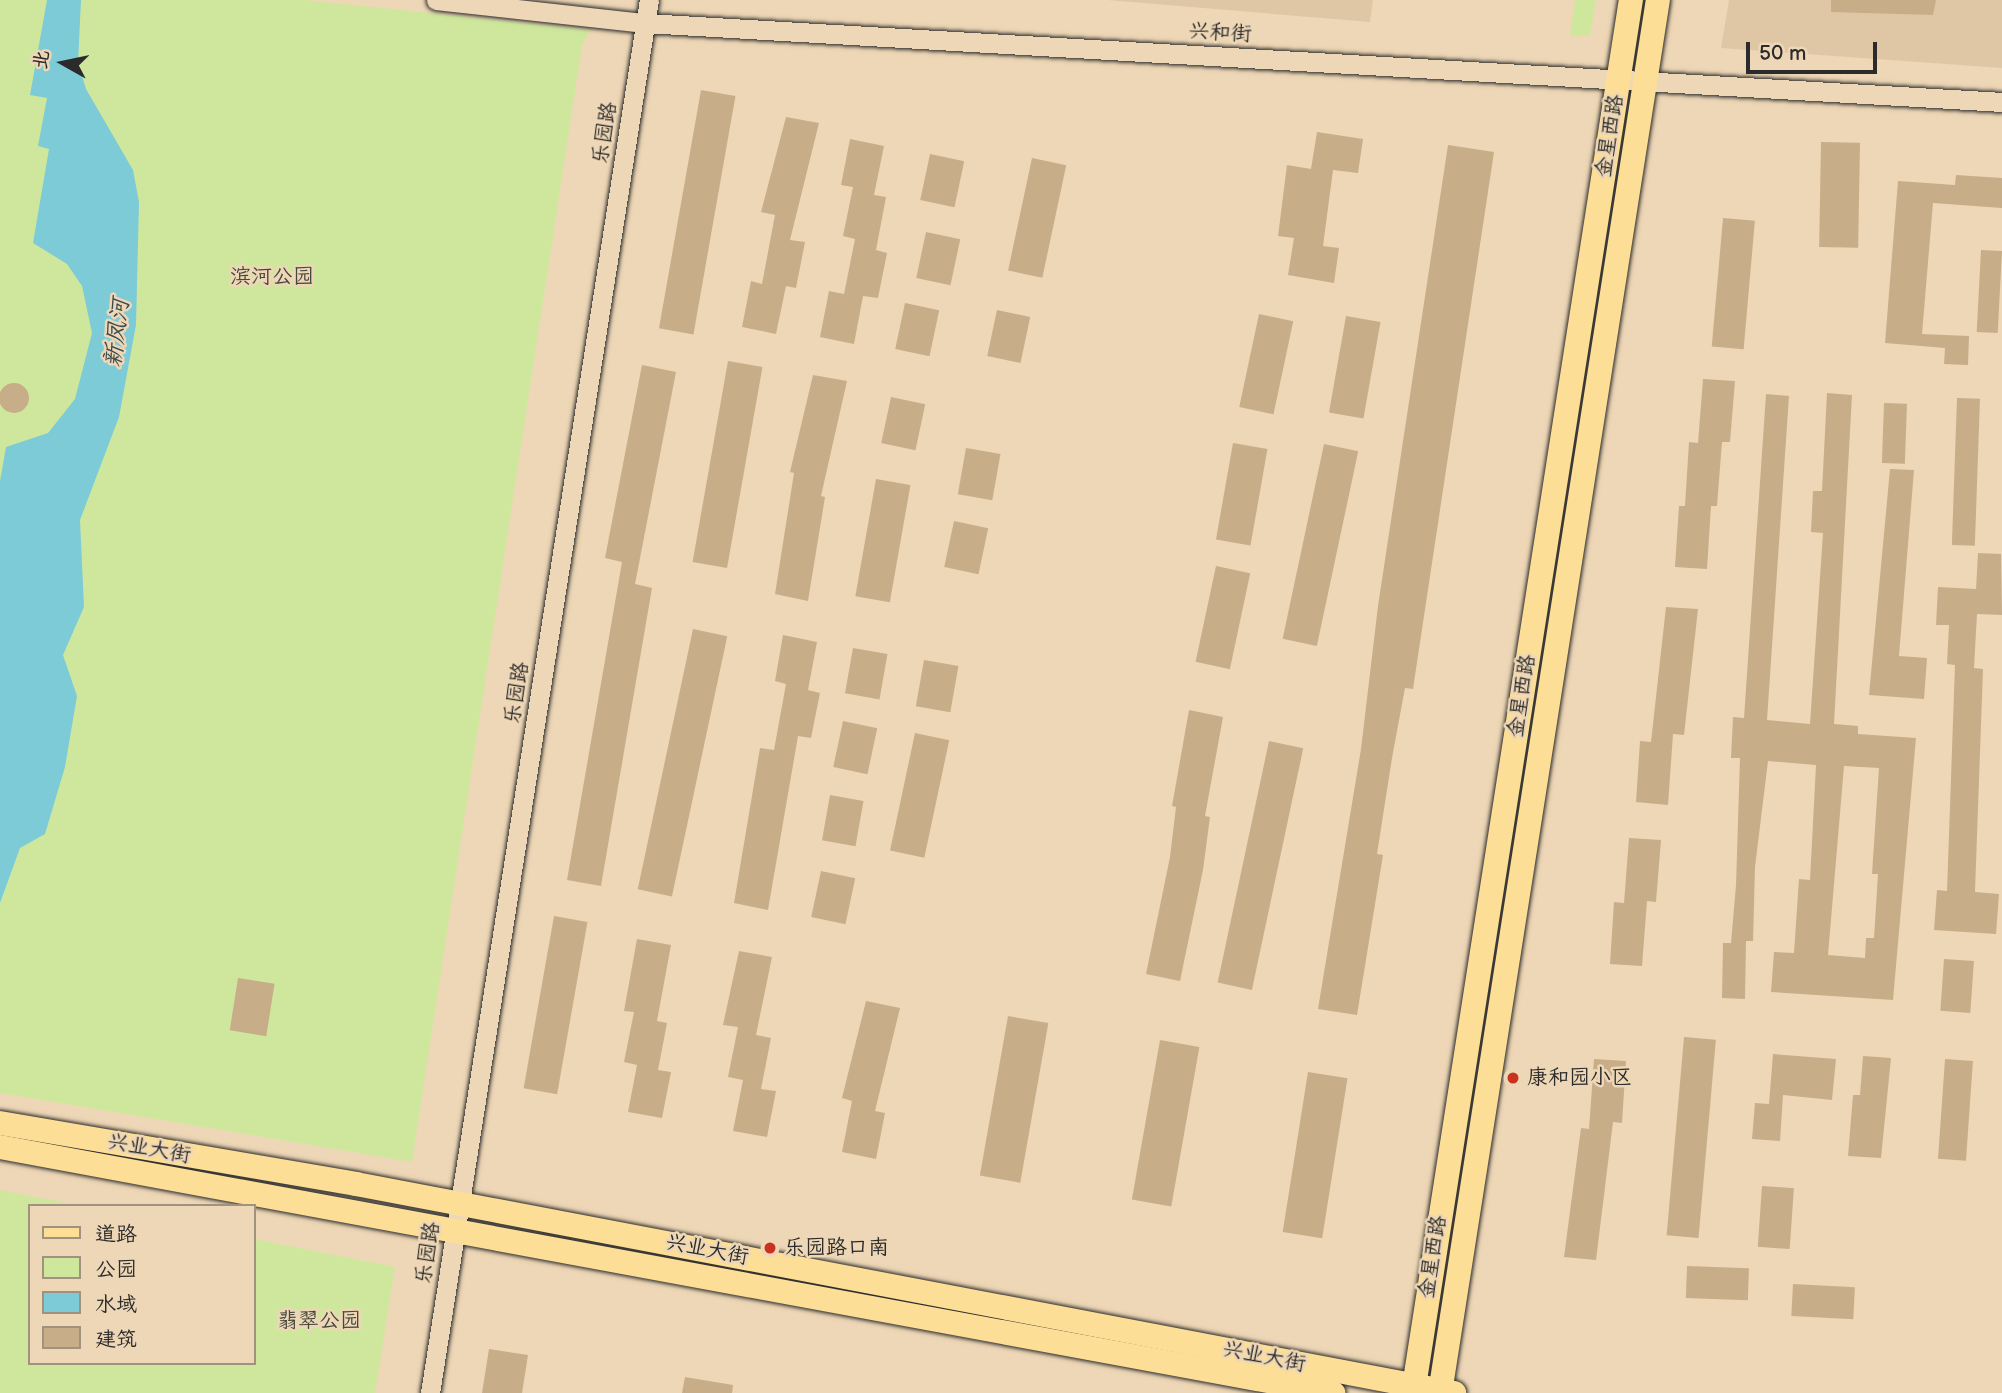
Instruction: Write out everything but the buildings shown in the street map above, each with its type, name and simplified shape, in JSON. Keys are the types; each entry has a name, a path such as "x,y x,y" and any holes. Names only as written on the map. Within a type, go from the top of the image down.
{"main road":[{"name":"金星西路","path":"1413,1389 1631,0"},
{"name":"金星西路","path":"1445,1392 1658,0"},
{"name":"兴业大街","path":"0,1123 459,1203 1413,1389 1445,1392"},
{"name":"兴业大街","path":"0,1147 454,1234 1333,1393"}],"street":[{"name":"兴和街","path":"436,0 645,23 2002,102"},
{"name":"乐园路","path":"430,1393 649,0"}],"shaded area":[{"path":"1107,0 1373,0 1370,22"},
{"path":"1729,0 2002,0 2002,68 1721,48"}],"green space":[{"name":"滨河公园","path":"0,0 305,0 590,30 582,45 412,1162 0,1093"},
{"path":"1575,0 1596,0 1590,36 1570,35"},
{"name":"翡翠公园","path":"0,1190 71,1204 28,1204 28,1365 256,1365 256,1239 395,1267 375,1393 0,1393"}],"water":[{"name":"新凤河","path":"47,0 81,0 78,63 86,89 133,170 139,202 136,325 119,417 80,520 84,607 63,655 77,696 65,767 45,834 20,848 0,903 0,481 6,447 48,433 75,399 92,333 82,286 67,264 33,243 49,149 38,146 47,98 30,95"}],"place":[{"name":"康和园小区","path":"1513,1078"},
{"name":"乐园路口南","path":"770,1248"}]}
